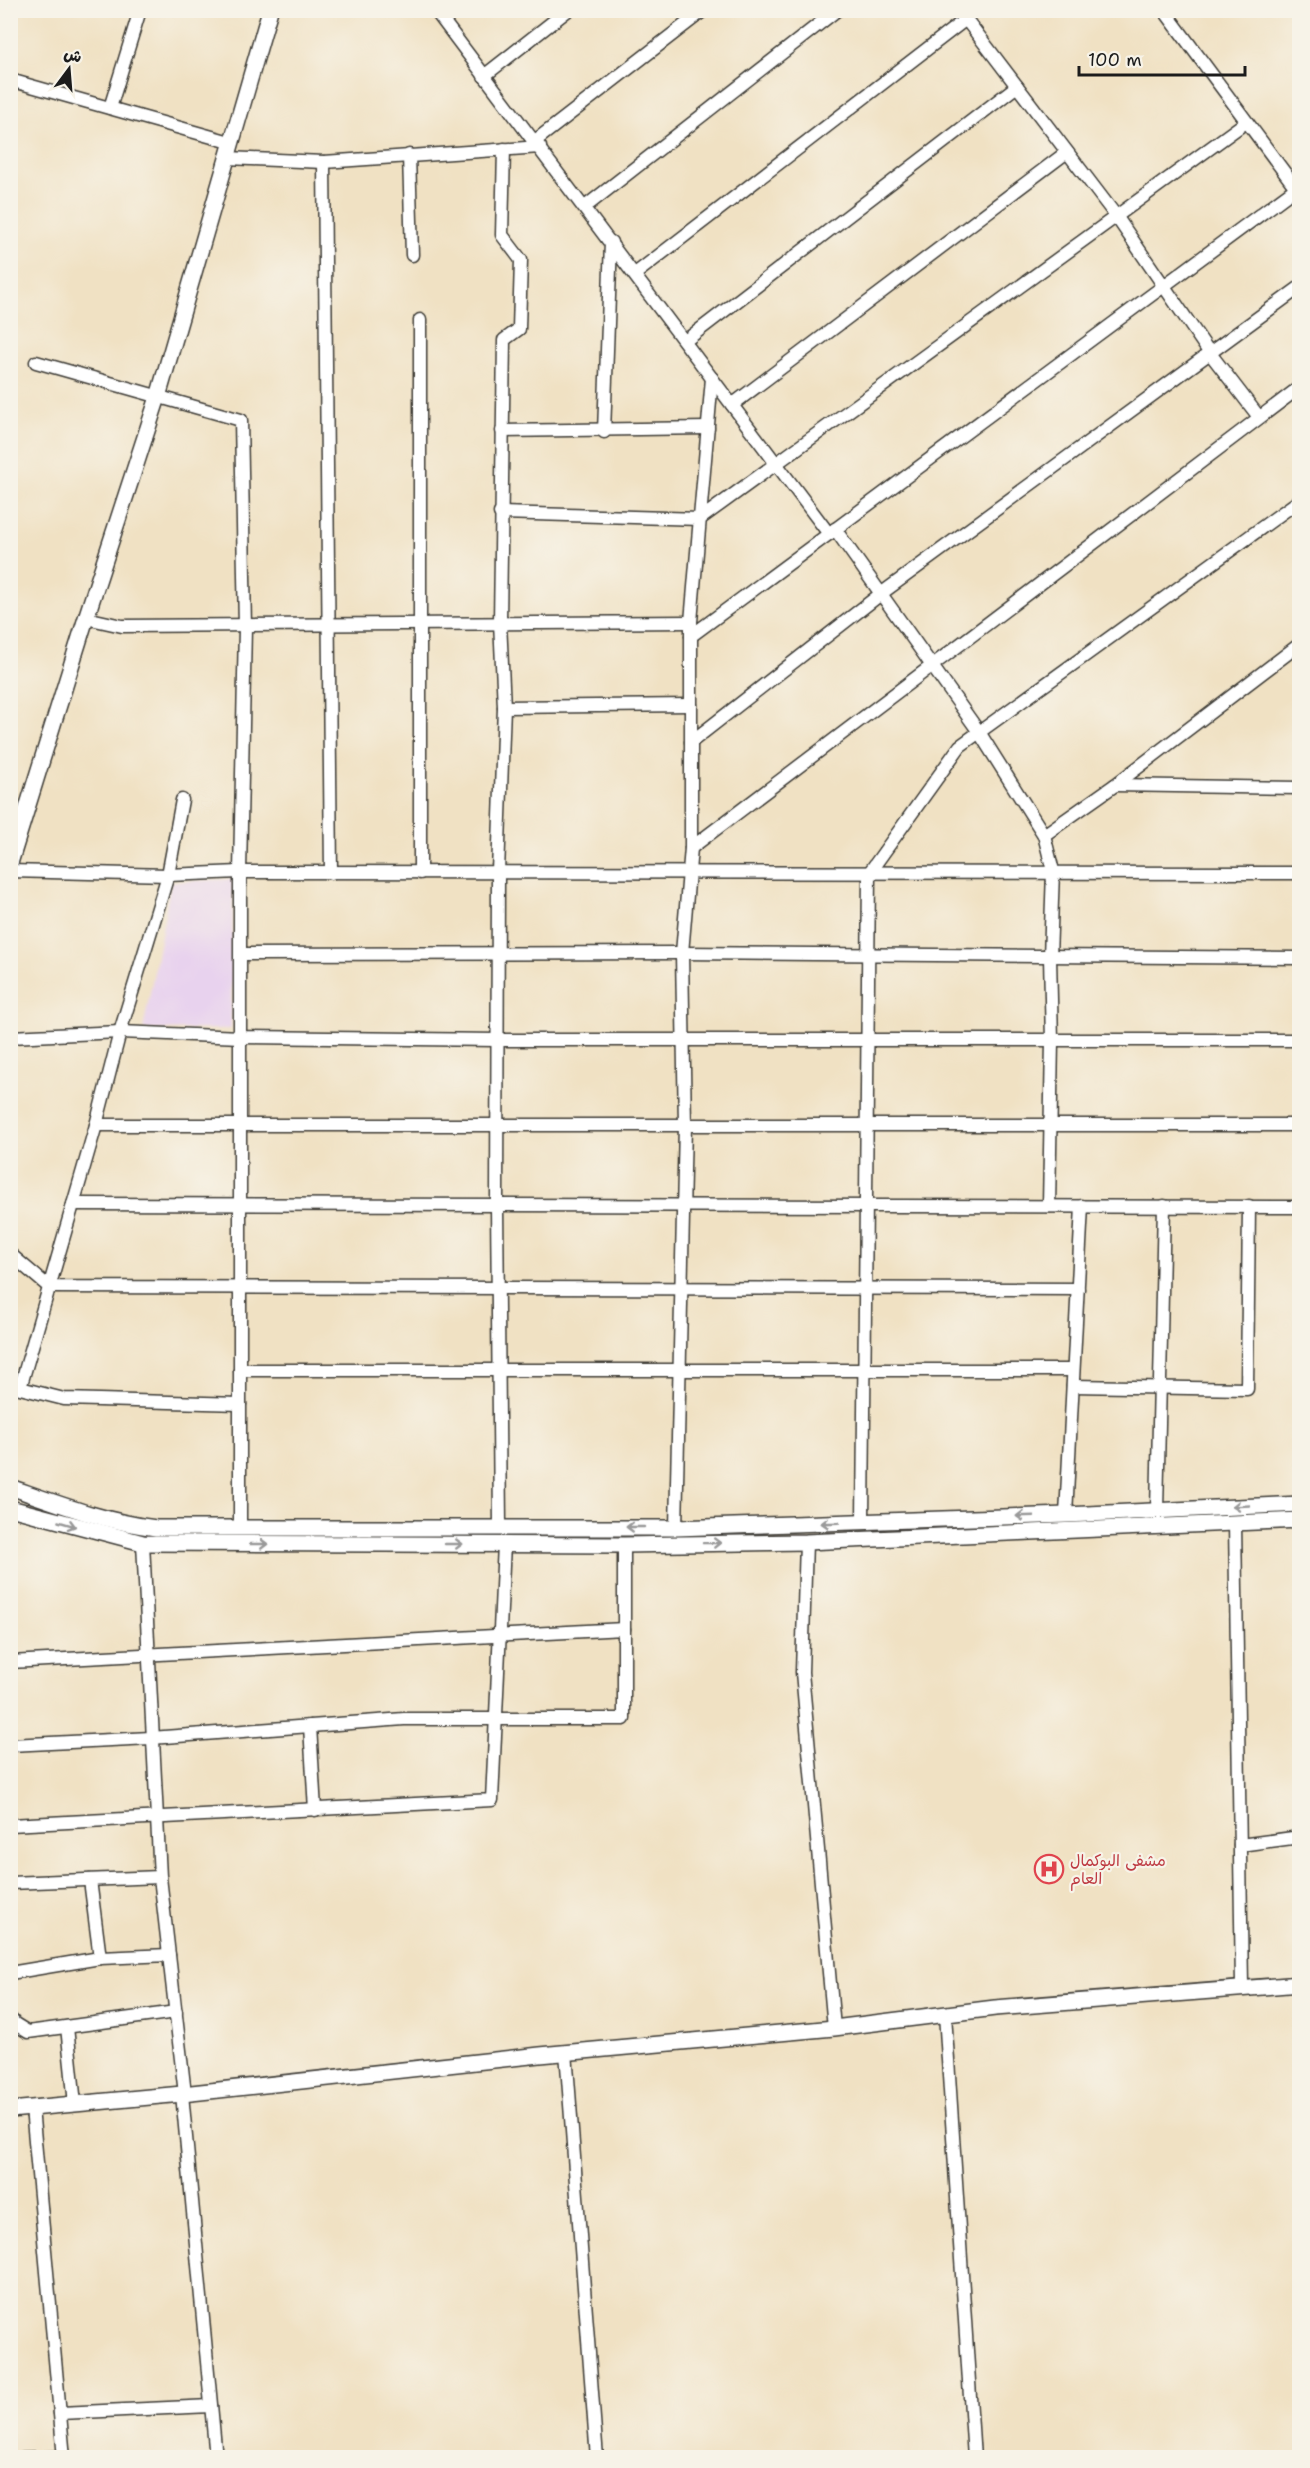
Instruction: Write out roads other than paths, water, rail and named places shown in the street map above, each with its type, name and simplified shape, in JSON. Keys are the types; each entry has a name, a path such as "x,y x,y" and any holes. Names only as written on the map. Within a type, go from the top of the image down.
{"street":[{"path":"110,108 140,10"},
{"path":"10,863 158,397 270,10"},
{"path":"435,10 776,464 882,593 979,732 1044,836 1053,872 1050,957 1052,1041 1050,1206"},
{"path":"484,76 568,10"},
{"path":"226,158 324,162 504,150 537,144 704,10"},
{"path":"585,207 837,10"},
{"path":"691,636 1162,285 1298,190 1164,10"},
{"path":"635,274 962,15 1116,216 1209,352 1258,417"},
{"path":"10,80 230,142"},
{"path":"684,341 1017,86"},
{"path":"500,513 700,519 1246,122"},
{"path":"500,1526 497,1370 497,1040 498,872 504,707 500,622 500,513 504,340 519,328 521,260 502,235 504,150"},
{"path":"732,405 1067,152"},
{"path":"409,155 412,255"},
{"path":"324,162 331,873"},
{"path":"604,432 611,242"},
{"path":"691,742 882,593 1299,287"},
{"path":"420,320 420,873"},
{"path":"36,362 241,420 245,627 240,872 242,954 240,1527"},
{"path":"676,1527 685,1125 682,953 691,848 691,622 712,378"},
{"path":"691,848 1299,387"},
{"path":"502,431 604,432 708,428"},
{"path":"864,1521 869,873 960,746 1299,500"},
{"path":"86,618 122,626 245,627 500,622 691,622"},
{"path":"1044,836 1115,785 1299,644"},
{"path":"504,707 691,705"},
{"path":"1115,785 1299,788"},
{"path":"182,800 168,875 120,1032 96,1125 20,1388 64,1399 240,1404"},
{"path":"10,871 168,875 240,872 1299,873"},
{"path":"242,954 682,953 1299,958"},
{"path":"10,1037 120,1032 241,1037 497,1040 1299,1041"},
{"path":"96,1125 1299,1125"},
{"path":"73,1204 1299,1207"},
{"path":"1066,1515 1082,1206"},
{"path":"1157,1510 1158,1388 1164,1206"},
{"path":"1072,1386 1247,1389 1249,1206"},
{"path":"10,1254 49,1287 1078,1289"},
{"path":"240,1370 1073,1370"},
{"path":"10,1487 127,1524 156,1528 676,1527 1066,1515 1299,1504"},
{"path":"10,1508 143,1544 624,1545 806,1542 1299,1520"},
{"path":"1235,1523 1242,1986"},
{"path":"806,1542 802,1672 834,2028"},
{"path":"143,1544 151,1738 160,1877 184,2094 216,2457"},
{"path":"10,1825 492,1800 504,1544"},
{"path":"10,1745 151,1738 404,1719 624,1719 624,1545"},
{"path":"10,1662 624,1629"},
{"path":"310,1726 315,1809"},
{"path":"1240,1845 1299,1837"},
{"path":"10,1883 160,1877"},
{"path":"90,1880 100,1958"},
{"path":"10,1973 100,1958 169,1956"},
{"path":"10,2110 184,2094 566,2052 834,2028 945,2014 1242,1986 1299,1983"},
{"path":"10,2018 28,2032 176,2012"},
{"path":"945,2014 974,2457"},
{"path":"67,2027 75,2104"},
{"path":"566,2052 597,2457"},
{"path":"23,2457 64,2457 32,2108"},
{"path":"60,2413 211,2406"}],"place":[{"name":"مشفى البوكمال العام","path":"1049,1869"}]}
